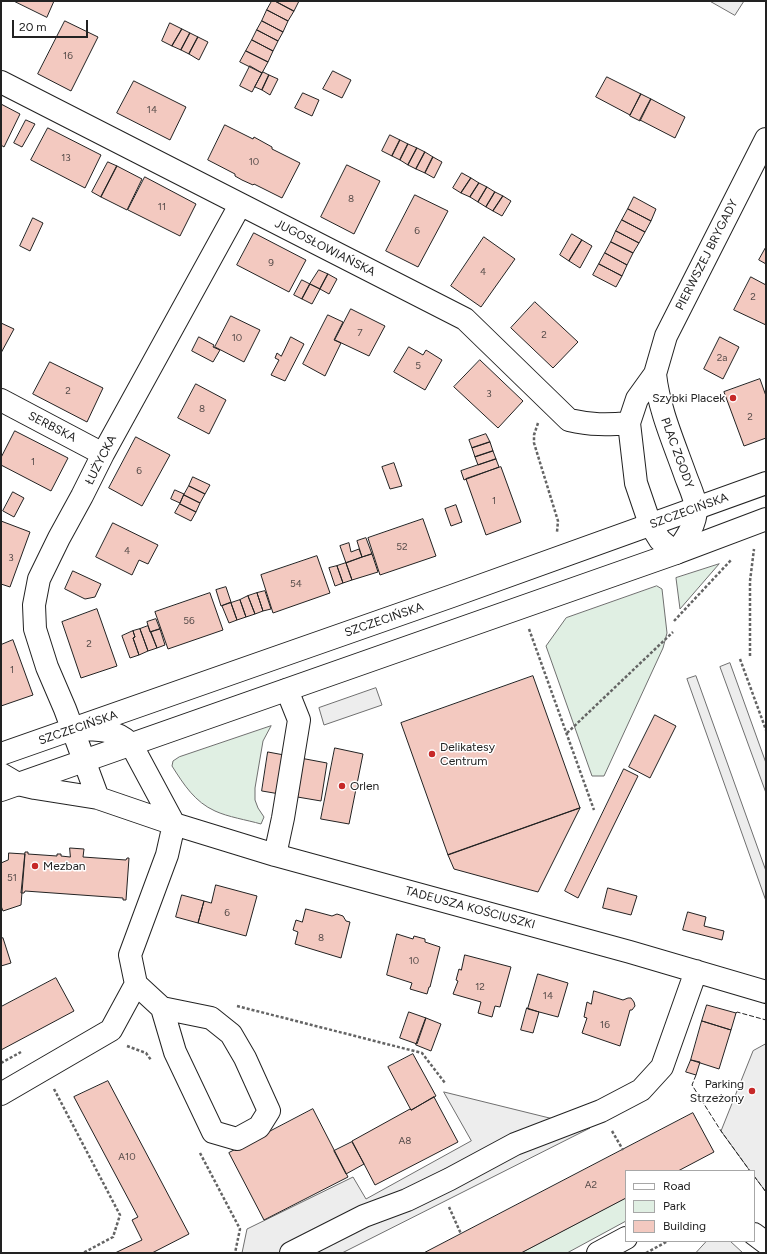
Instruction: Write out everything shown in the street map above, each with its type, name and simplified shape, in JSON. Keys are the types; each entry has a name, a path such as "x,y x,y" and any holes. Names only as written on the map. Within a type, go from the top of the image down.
{"street":[{"name":"JUGOSŁOWIAŃSKA","path":"1,82 465,319 569,420 606,426 629,423"},
{"name":"PIERWSZEJ BRYGADY","path":"655,374 666,336 766,140"},
{"name":"ŁUŻYCKA","path":"84,760 73,729 47,667 35,629 34,605 39,579 103,454 240,205"},
{"path":"655,374 637,399 629,423 636,483 650,524 660,540 676,553"},
{"name":"PLAC ZGODY","path":"655,374 657,391 665,420 696,508"},
{"name":"SERBSKA","path":"1,400 103,454"},
{"name":"SZCZECIŃSKA","path":"1,754 452,596 766,483"},
{"path":"676,553 688,536 694,523 696,508"},
{"path":"7,782 84,760 287,690 676,553 766,519"},
{"path":"275,855 283,818 299,720 287,690"},
{"path":"73,729 109,731 124,738 131,744 174,824 167,855 130,955 136,984 162,1008 176,1052 213,1132 237,1139 259,1127 270,1110 245,1058 231,1034 211,1018 162,1008"},
{"path":"84,760 98,798"},
{"name":"TADEUSZA KOŚCIUSZKI","path":"7,782 98,798 174,824 275,855 630,952 766,992"},
{"path":"291,1253 364,1216 407,1200 515,1144 601,1111 641,1090 662,1067 696,971"},
{"path":"1,1094 111,1030 136,984"},
{"path":"755,1235 766,1243"},
{"path":"598,1253 625,1239"}],"path":[{"path":"540,419 534,435 534,443 558,522 556,538"},
{"path":"750,656 750,581 755,543"},
{"path":"674,621 736,554"},
{"path":"528,626 594,810"},
{"path":"566,733 673,632"},
{"path":"740,658 766,730"},
{"path":"230,1004 422,1053 445,1083"},
{"path":"1,1063 22,1052"},
{"path":"54,1088 120,1215 113,1237 83,1253"},
{"path":"612,1130 623,1150"},
{"path":"448,1206 461,1234"},
{"path":"646,1253 666,1242"}],"green space":[{"path":"719,564 680,609 676,578"},
{"path":"657,586 662,589 667,633 663,648 604,776 592,776 546,646 566,618"},
{"path":"271,726 263,741 255,788 255,800 264,817 261,824 226,815 208,807 190,792 172,766 173,761 179,757"},
{"path":"625,1199 625,1222 567,1253 521,1253"}],"shaded area":[{"path":"710,1 744,1 735,15"},
{"path":"730,663 766,763 766,793 720,667"},
{"path":"696,676 766,871 766,901 687,679"},
{"path":"376,688 382,705 324,725 319,708"},
{"name":"Parking Strzeżony","path":"766,1044 766,1192 755,1177 755,1170 749,1170 721,1131 753,1051"},
{"path":"444,1092 590,1128 342,1253 242,1253 247,1229 353,1177 366,1199 471,1141"},
{"path":"706,1242 731,1242 743,1253 696,1253"}],"building":[{"path":"14,1 54,1 47,17"},
{"path":"272,1 275,1 294,11 288,21 267,10"},
{"path":"275,1 299,1 294,11"},
{"path":"267,10 288,21 283,32 262,21"},
{"path":"65,21 98,37 71,91 38,74"},
{"path":"262,21 283,32 278,41 257,30"},
{"path":"170,23 182,29 172,46 162,41"},
{"path":"182,29 190,33 181,50 172,46"},
{"path":"257,30 278,41 273,51 252,40"},
{"path":"190,33 198,37 189,54 181,50"},
{"path":"198,37 208,42 199,60 189,54"},
{"path":"252,40 273,51 268,62 246,51"},
{"path":"246,51 268,62 262,73 240,62"},
{"path":"250,66 262,73 252,92 240,86"},
{"path":"333,71 351,80 342,98 323,89"},
{"path":"263,72 269,75 262,90 255,87"},
{"path":"269,75 278,79 270,95 262,90"},
{"path":"607,77 641,94 630,115 596,97"},
{"path":"134,81 186,107 170,140 117,113"},
{"path":"303,93 319,100 312,116 295,108"},
{"path":"641,94 651,99 640,121 630,116"},
{"path":"651,99 685,117 675,138 640,120"},
{"path":"1,104 20,114 4,147 1,145"},
{"path":"26,120 35,124 22,147 14,143"},
{"path":"225,125 253,139 254,137 272,147 272,149 300,163 282,198 254,184 253,185 242,180 235,176 235,174 208,160"},
{"path":"48,128 101,155 85,188 31,160"},
{"path":"390,135 400,140 392,156 382,151"},
{"path":"400,140 408,144 400,160 392,156"},
{"path":"408,144 417,148 408,165 400,160"},
{"path":"417,148 425,152 416,169 408,165"},
{"path":"425,152 433,157 425,173 416,169"},
{"path":"433,157 442,162 434,178 425,173"},
{"path":"108,162 117,166 101,197 92,192"},
{"path":"347,165 380,181 354,234 321,217"},
{"path":"117,166 142,179 127,210 101,197"},
{"path":"462,173 471,178 461,193 453,188"},
{"path":"145,177 196,204 180,236 128,210"},
{"path":"471,178 479,183 470,197 461,193"},
{"path":"479,183 487,187 478,202 470,197"},
{"path":"487,187 495,192 486,207 478,202"},
{"path":"495,192 503,196 493,211 486,207"},
{"path":"415,195 448,211 418,267 386,251"},
{"path":"503,196 511,201 502,216 493,211"},
{"path":"634,197 656,209 651,221 628,209"},
{"path":"628,209 651,221 645,232 622,220"},
{"path":"33,218 43,223 30,251 20,246"},
{"path":"622,220 645,232 639,243 616,231"},
{"path":"616,231 639,243 633,253 611,242"},
{"path":"254,233 306,260 289,292 237,265"},
{"path":"572,234 582,240 569,261 560,255"},
{"path":"484,237 515,259 481,307 451,286"},
{"path":"582,240 592,246 580,268 569,261"},
{"path":"611,242 633,253 627,265 605,253"},
{"path":"766,247 766,264 759,260"},
{"path":"605,253 627,265 622,276 599,264"},
{"path":"599,264 622,276 616,287 593,275"},
{"path":"319,270 328,274 320,289 310,284"},
{"path":"328,274 337,279 329,294 320,289"},
{"path":"751,277 766,285 766,325 734,310"},
{"path":"302,280 310,284 302,299 294,295"},
{"path":"310,284 320,289 312,304 302,299"},
{"path":"535,302 578,342 553,368 511,328"},
{"path":"351,309 385,326 369,356 335,340"},
{"path":"328,315 343,322 334,340 341,343 325,376 303,364"},
{"path":"231,316 260,330 244,362 215,347"},
{"path":"1,323 14,329 1,353"},
{"path":"199,337 220,350 213,362 192,351"},
{"path":"291,337 304,344 285,381 271,375 279,360 275,358 277,353 281,356"},
{"path":"720,337 739,347 723,379 704,369"},
{"path":"409,347 423,355 426,350 442,360 425,390 394,372"},
{"path":"480,360 523,401 498,428 454,387"},
{"path":"50,362 103,388 87,422 33,394"},
{"path":"760,379 766,396 766,438 744,446 724,392"},
{"path":"196,384 226,400 209,434 178,418"},
{"path":"15,431 68,458 51,491 1,465 1,458"},
{"path":"486,434 490,442 472,448 469,440"},
{"path":"136,437 170,455 142,506 109,488"},
{"path":"490,442 493,451 475,457 472,448"},
{"path":"493,451 496,459 478,465 475,457"},
{"path":"496,459 499,467 464,480 461,471"},
{"path":"394,463 402,486 390,489 382,467"},
{"path":"501,467 521,522 486,535 466,479"},
{"path":"193,477 210,485 205,494 189,486"},
{"path":"189,486 205,494 200,503 184,495"},
{"path":"175,490 184,494 180,503 171,499"},
{"path":"13,492 24,498 14,517 3,511"},
{"path":"184,495 200,503 196,512 180,504"},
{"path":"180,504 196,512 191,521 175,513"},
{"path":"456,505 462,522 451,526 445,509"},
{"path":"423,519 436,556 380,575 368,538"},
{"path":"1,521 30,532 10,587 1,584"},
{"path":"113,523 158,545 148,564 139,560 132,575 96,557"},
{"path":"366,538 372,554 362,557 357,541"},
{"path":"349,543 351,552 359,549 362,557 346,563 340,546"},
{"path":"372,554 378,572 352,580 346,563"},
{"path":"317,556 330,593 273,613 261,575"},
{"path":"346,563 352,580 343,583 337,566"},
{"path":"337,566 343,583 335,586 329,568"},
{"path":"73,571 101,584 95,597 85,599 65,589"},
{"path":"226,587 231,602 221,606 216,590"},
{"path":"265,591 271,609 263,611 257,593"},
{"path":"210,593 223,630 168,649 155,612"},
{"path":"257,593 263,611 255,614 248,596"},
{"path":"248,596 255,614 246,617 240,600"},
{"path":"240,600 246,617 237,620 231,603"},
{"path":"231,603 237,620 229,623 222,606"},
{"path":"97,609 117,666 81,678 62,622"},
{"path":"156,619 160,629 150,632 147,622"},
{"path":"148,626 157,648 148,651 140,629"},
{"path":"140,629 148,651 139,655 133,638 135,637 133,631"},
{"path":"160,629 165,645 157,648 151,632"},
{"path":"133,631 135,637 133,638 139,655 130,658 122,636"},
{"path":"13,640 33,695 1,706 1,645"},
{"path":"533,676 580,808 448,855 401,723"},
{"path":"655,715 676,726 650,778 629,767"},
{"name":"Orlen","path":"335,748 363,754 349,824 321,819"},
{"path":"268,752 327,763 321,801 262,791"},
{"path":"624,769 638,776 578,898 565,891"},
{"path":"580,808 538,892 454,869 448,855"},
{"path":"70,848 84,849 83,857 126,860 129,858 126,900 123,900 123,898 25,891 24,893 21,893 25,852 28,852 28,854 57,856 57,854 61,854 61,856 70,857"},
{"path":"9,853 25,854 21,905 3,911 1,906 1,863 8,860"},
{"path":"216,885 257,896 246,936 198,923 204,901 211,903"},
{"path":"608,888 637,896 631,915 603,908"},
{"path":"182,895 204,901 198,923 176,917"},
{"path":"306,909 332,916 337,914 343,916 346,921 350,922 341,958 295,944 298,932 293,930 296,920 302,922"},
{"path":"688,912 706,917 704,926 724,931 722,940 683,930"},
{"path":"397,934 413,939 414,936 425,939 425,942 440,947 427,994 410,989 412,983 387,975"},
{"path":"3,938 11,963 1,966 1,939"},
{"path":"465,955 511,967 500,1007 495,1006 492,1017 478,1013 481,1002 453,994 458,981 456,980 459,969 461,970"},
{"path":"538,974 568,983 558,1017 528,1009"},
{"path":"56,978 74,1011 1,1050 1,1007"},
{"path":"594,991 623,1000 631,998 634,1002 635,1006 632,1010 630,1010 620,1046 582,1033 587,1018 584,1017 587,1002 591,1004"},
{"path":"707,1005 736,1013 731,1030 702,1021"},
{"path":"527,1008 539,1012 533,1033 521,1030"},
{"path":"409,1012 426,1018 417,1044 400,1038"},
{"path":"426,1018 441,1024 431,1051 416,1045"},
{"path":"702,1021 731,1030 719,1069 691,1060"},
{"path":"413,1054 436,1096 411,1110 388,1067"},
{"path":"691,1060 700,1062 696,1075 686,1072"},
{"path":"108,1081 189,1234 152,1253 115,1253 142,1240 132,1220 138,1217 74,1097"},
{"path":"434,1097 458,1142 375,1185 352,1141"},
{"path":"313,1109 348,1177 264,1220 229,1153"},
{"path":"693,1113 714,1152 680,1170 625,1170 625,1199 521,1253 424,1253"},
{"path":"352,1142 364,1164 346,1174 334,1151"}],"fence":[{"path":"736,1013 737,1012 766,1020"},
{"path":"696,1075 692,1085 721,1131 749,1170"},
{"path":"755,1177 766,1192"}],"place":[{"name":"Szybki Placek","path":"733,398"},
{"name":"Delikatesy Centrum","path":"432,754"},
{"name":"Orlen","path":"342,786"},
{"name":"Mezban","path":"35,866"},
{"name":"Parking Strzeżony","path":"752,1091"}]}
